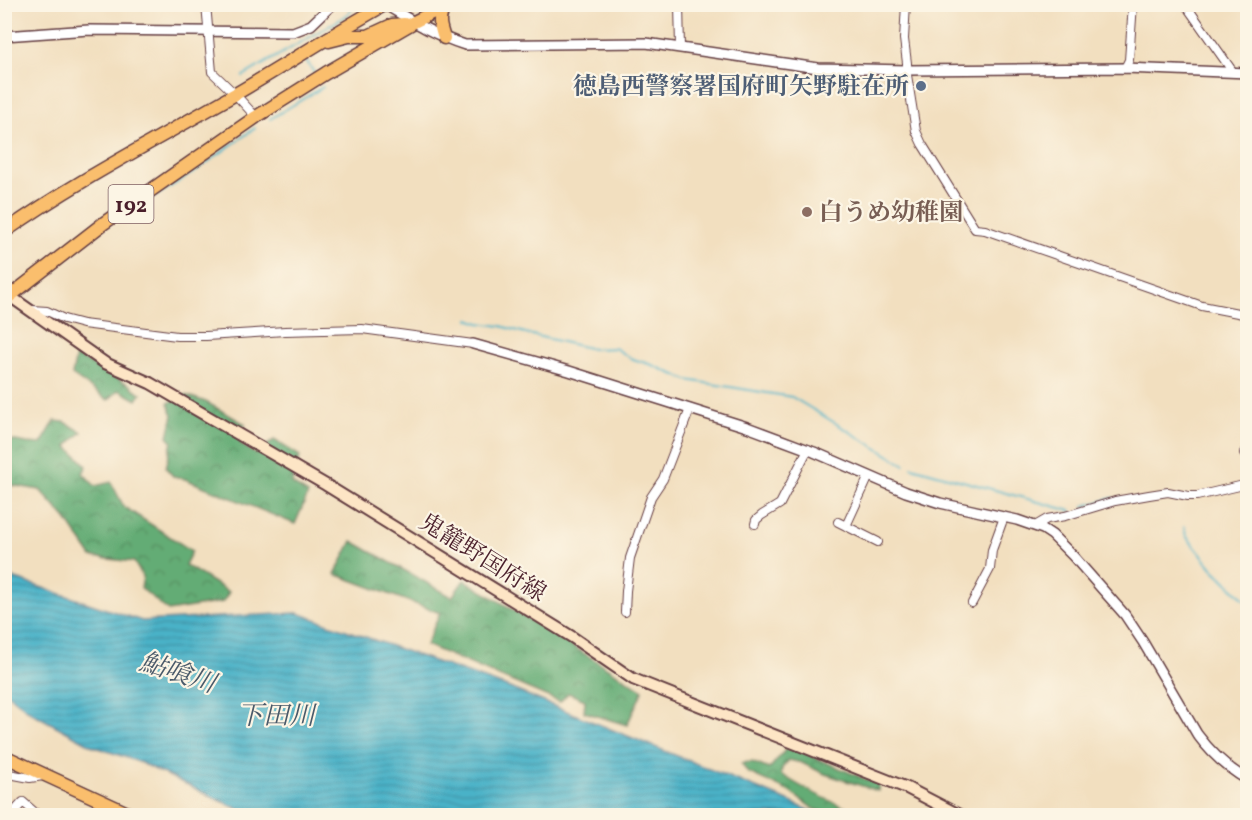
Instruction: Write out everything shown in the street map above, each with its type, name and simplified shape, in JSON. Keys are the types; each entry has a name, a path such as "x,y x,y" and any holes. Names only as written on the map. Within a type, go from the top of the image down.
{"main road":[{"path":"359,19 362,4"},
{"name":"192","path":"4,232 113,163 386,5"},
{"path":"444,38 439,22 441,12 447,6"},
{"name":"192","path":"7,294 256,117 326,73 414,22 447,6"},
{"path":"319,43 349,36 368,36 392,26 414,22"},
{"name":"鬼籠野国府線","path":"7,294 105,363 150,383 326,485 572,637 633,678 906,788 962,816"},
{"path":"4,756 134,816"}],"street":[{"path":"206,4 212,72 256,117"},
{"path":"4,36 89,30 293,32 311,25 333,4"},
{"path":"679,4 680,48"},
{"path":"906,4 903,39 916,131 975,229 985,230 1202,306 1248,315"},
{"path":"1125,68 1129,60 1133,4"},
{"path":"1185,4 1233,72"},
{"path":"386,5 444,38 465,45 646,43 818,68 907,70 1125,68 1248,73"},
{"path":"31,310 47,311 83,324 177,336 362,329 473,344 535,360 808,449 906,492 940,503 1035,526 1052,535 1125,615 1197,734 1229,768 1248,780"},
{"path":"625,612 630,558 651,497 663,479 690,409"},
{"path":"755,524 762,515 780,504 808,449"},
{"path":"869,476 842,524 878,542"},
{"path":"1035,526 1047,519 1115,501 1168,492 1197,496 1248,484"},
{"path":"972,603 990,568 992,550 1004,517"},
{"path":"4,772 30,778 47,775"},
{"path":"4,808 11,814 23,802 39,816"}],"green space":[{"path":"76,356 128,384 141,394 137,400 119,390 108,400 72,375"},
{"path":"185,395 206,402 245,424 241,444 256,454 274,440 300,456 292,484 308,494 295,524 173,476 166,468 172,441 168,436 173,415 168,403"},
{"path":"55,421 65,422 82,432 67,446 87,466 83,473 95,486 111,482 124,507 192,551 185,565 229,592 223,602 168,611 141,588 143,577 134,562 92,557 66,519 40,490 5,484 5,439 41,444"},
{"path":"352,541 452,597 464,580 643,690 627,725 584,712 585,700 568,693 560,702 426,645 440,613 335,574"},
{"path":"786,749 797,750 879,785 878,791 789,760 782,768 781,774 801,786 864,815 831,815 814,809 788,791 747,772 741,763 752,762 769,769"}],"water":[{"name":"下田川","path":"4,575 142,621 298,613 507,687 820,815 251,815 139,762 93,746 32,713 5,692"}],"waterway":[{"path":"243,76 346,16 356,4"},
{"path":"470,4 472,6 476,4"},
{"path":"467,5 471,9 481,4"},
{"path":"304,57 315,74"},
{"path":"270,119 323,87"},
{"path":"123,217 194,172 255,128"},
{"path":"469,319 593,349 615,348 630,358 687,380 792,397 905,465"},
{"path":"912,467 1071,511"},
{"path":"1084,506 1113,498"},
{"path":"1184,527 1186,536 1212,568 1248,603"}],"place":[{"name":"徳島西警察署国府町矢野駐在所","path":"921,86"},
{"name":"白うめ幼稚園","path":"807,212"}],"water label":[{"name":"鮎喰川","path":"178,672"}]}
